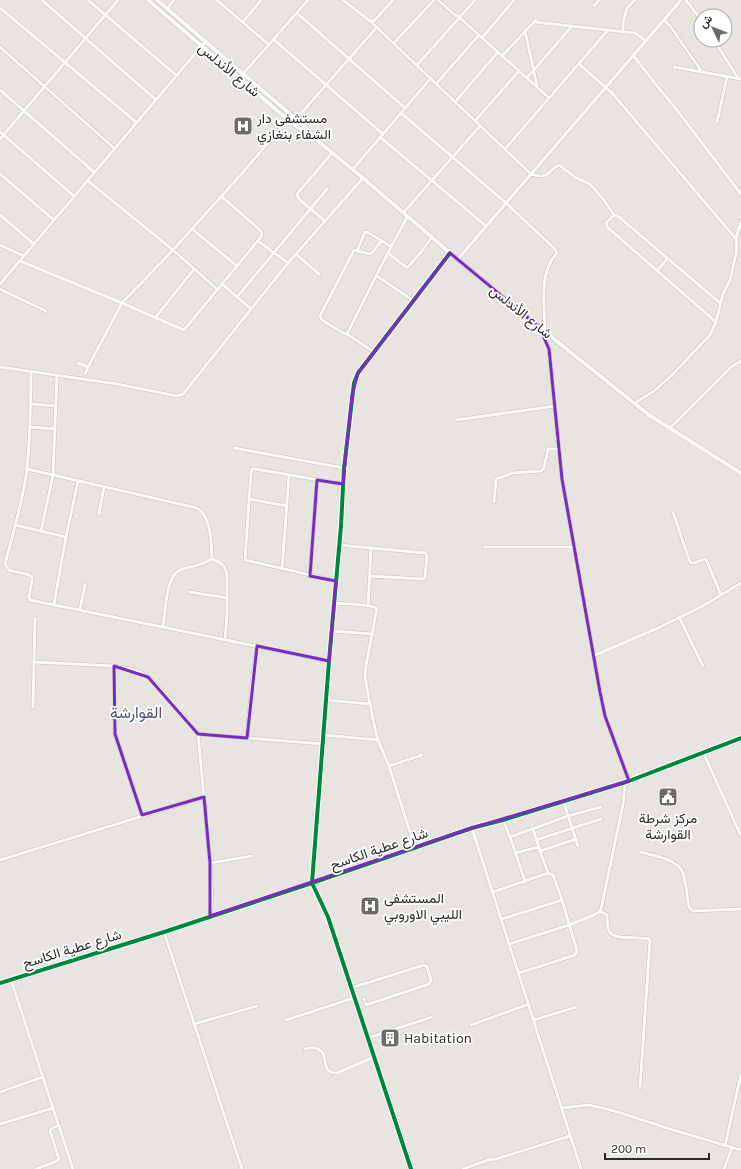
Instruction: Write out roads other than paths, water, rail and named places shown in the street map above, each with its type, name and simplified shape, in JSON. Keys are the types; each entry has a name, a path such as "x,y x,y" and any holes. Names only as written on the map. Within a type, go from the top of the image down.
{"main road":[{"name":"شارع الأندلس","path":"148,0 287,119 313,137 353,169 450,253 539,327 649,414 741,473"},
{"name":"شارع الأندلس","path":"157,0 296,119 309,131 313,137"}],"street":[{"path":"42,0 156,99"},
{"path":"88,0 176,76"},
{"path":"0,139 118,0"},
{"path":"167,9 174,0"},
{"path":"217,0 269,45"},
{"path":"242,22 260,0"},
{"path":"243,74 308,0"},
{"path":"343,0 348,2 377,27 531,174 539,177 545,176 559,165 576,178 590,184 604,200 614,215 619,217 720,304"},
{"path":"370,21 374,21 392,0"},
{"path":"394,43 434,0"},
{"path":"438,0 549,98"},
{"path":"417,65 475,0"},
{"path":"482,38 514,0"},
{"path":"594,6 599,0"},
{"path":"623,32 623,23 627,8 635,0"},
{"path":"458,259 681,0"},
{"path":"686,0 693,9"},
{"path":"0,8 136,122"},
{"path":"297,13 405,108"},
{"path":"664,20 670,26 702,72"},
{"path":"502,56 535,21 635,33 646,41"},
{"path":"527,78 572,26"},
{"path":"296,119 377,27"},
{"path":"505,149 608,30"},
{"path":"525,31 536,86"},
{"path":"436,84 479,35"},
{"path":"273,39 383,134"},
{"path":"1,282 205,42"},
{"path":"0,47 114,148"},
{"path":"719,48 739,79"},
{"path":"455,102 498,52"},
{"path":"633,55 674,105 741,194"},
{"path":"578,64 612,93 736,238 738,244 730,280 724,289 716,322 708,339 654,391 635,403"},
{"path":"674,67 739,79"},
{"path":"475,121 519,70"},
{"path":"717,122 727,77"},
{"path":"353,169 430,78"},
{"path":"0,90 94,172"},
{"path":"401,113 506,203 555,249 557,253 548,265 544,286 546,332"},
{"path":"85,374 122,303 192,229 290,114"},
{"path":"404,212 480,126"},
{"path":"0,132 74,196"},
{"path":"380,138 486,226"},
{"path":"325,221 298,197 298,194 332,153"},
{"path":"0,174 54,220"},
{"path":"0,367 117,384 177,396 183,394 288,263 363,178"},
{"path":"87,180 218,290"},
{"path":"237,297 327,189"},
{"path":"20,261 184,330 258,241 262,234 260,230 221,196"},
{"path":"0,215 34,244"},
{"path":"614,215 606,223 607,228 716,322"},
{"path":"347,334 390,247 408,216"},
{"path":"736,238 741,221"},
{"path":"192,229 237,266"},
{"path":"357,251 365,232 390,247"},
{"path":"388,253 408,267 432,237"},
{"path":"258,241 288,263"},
{"path":"374,352 322,320 320,317 354,250 370,254 382,241"},
{"path":"0,245 24,256"},
{"path":"411,1169 328,917 312,883 344,468 354,383 358,374 374,352 450,253"},
{"path":"296,254 319,274"},
{"path":"657,271 667,259"},
{"path":"155,318 194,269"},
{"path":"377,276 414,301"},
{"path":"222,284 251,309"},
{"path":"0,289 46,311"},
{"path":"510,944 569,925 599,912 601,909 627,781 605,716 593,656 562,479 549,349 539,327"},
{"path":"670,428 732,367 740,362"},
{"path":"78,363 88,367"},
{"path":"31,371 27,469 22,497 5,564 8,570 32,577 30,600 329,661"},
{"path":"41,532 52,475 57,375"},
{"path":"30,404 56,406"},
{"path":"456,420 555,406"},
{"path":"29,427 55,429"},
{"path":"234,448 344,468"},
{"path":"494,502 496,479 513,473 541,471 544,468 548,449 559,449"},
{"path":"27,469 197,508 203,513 208,523 212,559"},
{"path":"336,581 245,560 251,472 253,469 343,484"},
{"path":"282,569 289,475"},
{"path":"310,576 316,480"},
{"path":"54,604 78,481"},
{"path":"99,514 104,487"},
{"path":"249,499 287,506"},
{"path":"673,512 690,562 694,563 706,559 721,595"},
{"path":"15,525 66,537"},
{"path":"339,545 426,553 425,578 421,580 370,576"},
{"path":"484,547 574,547"},
{"path":"368,606 371,549"},
{"path":"163,626 169,585 173,576 185,568 198,565 212,559 222,564 227,575 227,615 225,639"},
{"path":"593,656 701,607 741,583"},
{"path":"80,609 85,585"},
{"path":"190,592 227,598"},
{"path":"334,603 375,607 378,610 365,675 378,740 389,766 415,848"},
{"path":"679,617 703,666"},
{"path":"33,707 35,618"},
{"path":"332,631 372,634"},
{"path":"247,738 252,683 258,646"},
{"path":"34,662 114,666 131,669 148,677 171,700 198,734 210,863 212,898 210,916"},
{"path":"114,666 115,734 142,815"},
{"path":"326,700 370,704"},
{"path":"198,734 323,744"},
{"path":"324,735 378,740"},
{"name":"شارع عطية الكاسح","path":"0,983 164,932 472,828 627,781 741,738"},
{"path":"703,752 728,810 740,828 741,836"},
{"path":"389,766 422,755"},
{"path":"0,860 204,797"},
{"path":"563,800 578,846"},
{"path":"510,836 568,816 601,807"},
{"path":"536,840 601,819"},
{"path":"502,820 510,836 525,881"},
{"path":"472,828 581,1169"},
{"path":"519,973 575,955 577,951 562,900 553,875 548,873 533,828"},
{"path":"515,853 540,849 576,839"},
{"path":"640,852 677,865 683,872 689,907 693,911 741,909"},
{"path":"210,863 252,856"},
{"path":"493,892 548,873"},
{"path":"502,919 562,900"},
{"path":"599,912 607,915 608,929 611,934 624,938 647,938 650,941 640,1087"},
{"path":"164,932 242,1169"},
{"path":"351,988 424,965 427,967 432,980 429,984 366,1005 364,999"},
{"path":"12,980 73,1169"},
{"path":"286,1020 354,998"},
{"path":"471,1025 529,1004"},
{"path":"194,1024 257,1006"},
{"path":"534,1020 576,1007"},
{"path":"368,1038 432,1017"},
{"path":"305,1048 317,1048 321,1050 328,1070 332,1073 337,1073 374,1057"},
{"path":"725,1146 741,1074"},
{"path":"0,1092 43,1077"},
{"path":"562,1108 588,1105 621,1112 670,1129 741,1150"},
{"path":"0,1124 53,1108"},
{"path":"36,1169 59,1159 50,1131 52,1128 59,1125"},
{"path":"463,1169 488,1160 496,1159 570,1136"},
{"path":"724,1169 732,1148"}],"place":[{"name":"مستشفى دار الشفاء بنغازي","path":"243,126"},
{"name":"مركز شرطة القوارشة","path":"668,797"},
{"name":"المستشفی الليبي الاوروبي","path":"370,906"},
{"name":"Habitation","path":"390,1038"}],"district":[{"name":"القوارشة","path":"136,712"}]}
